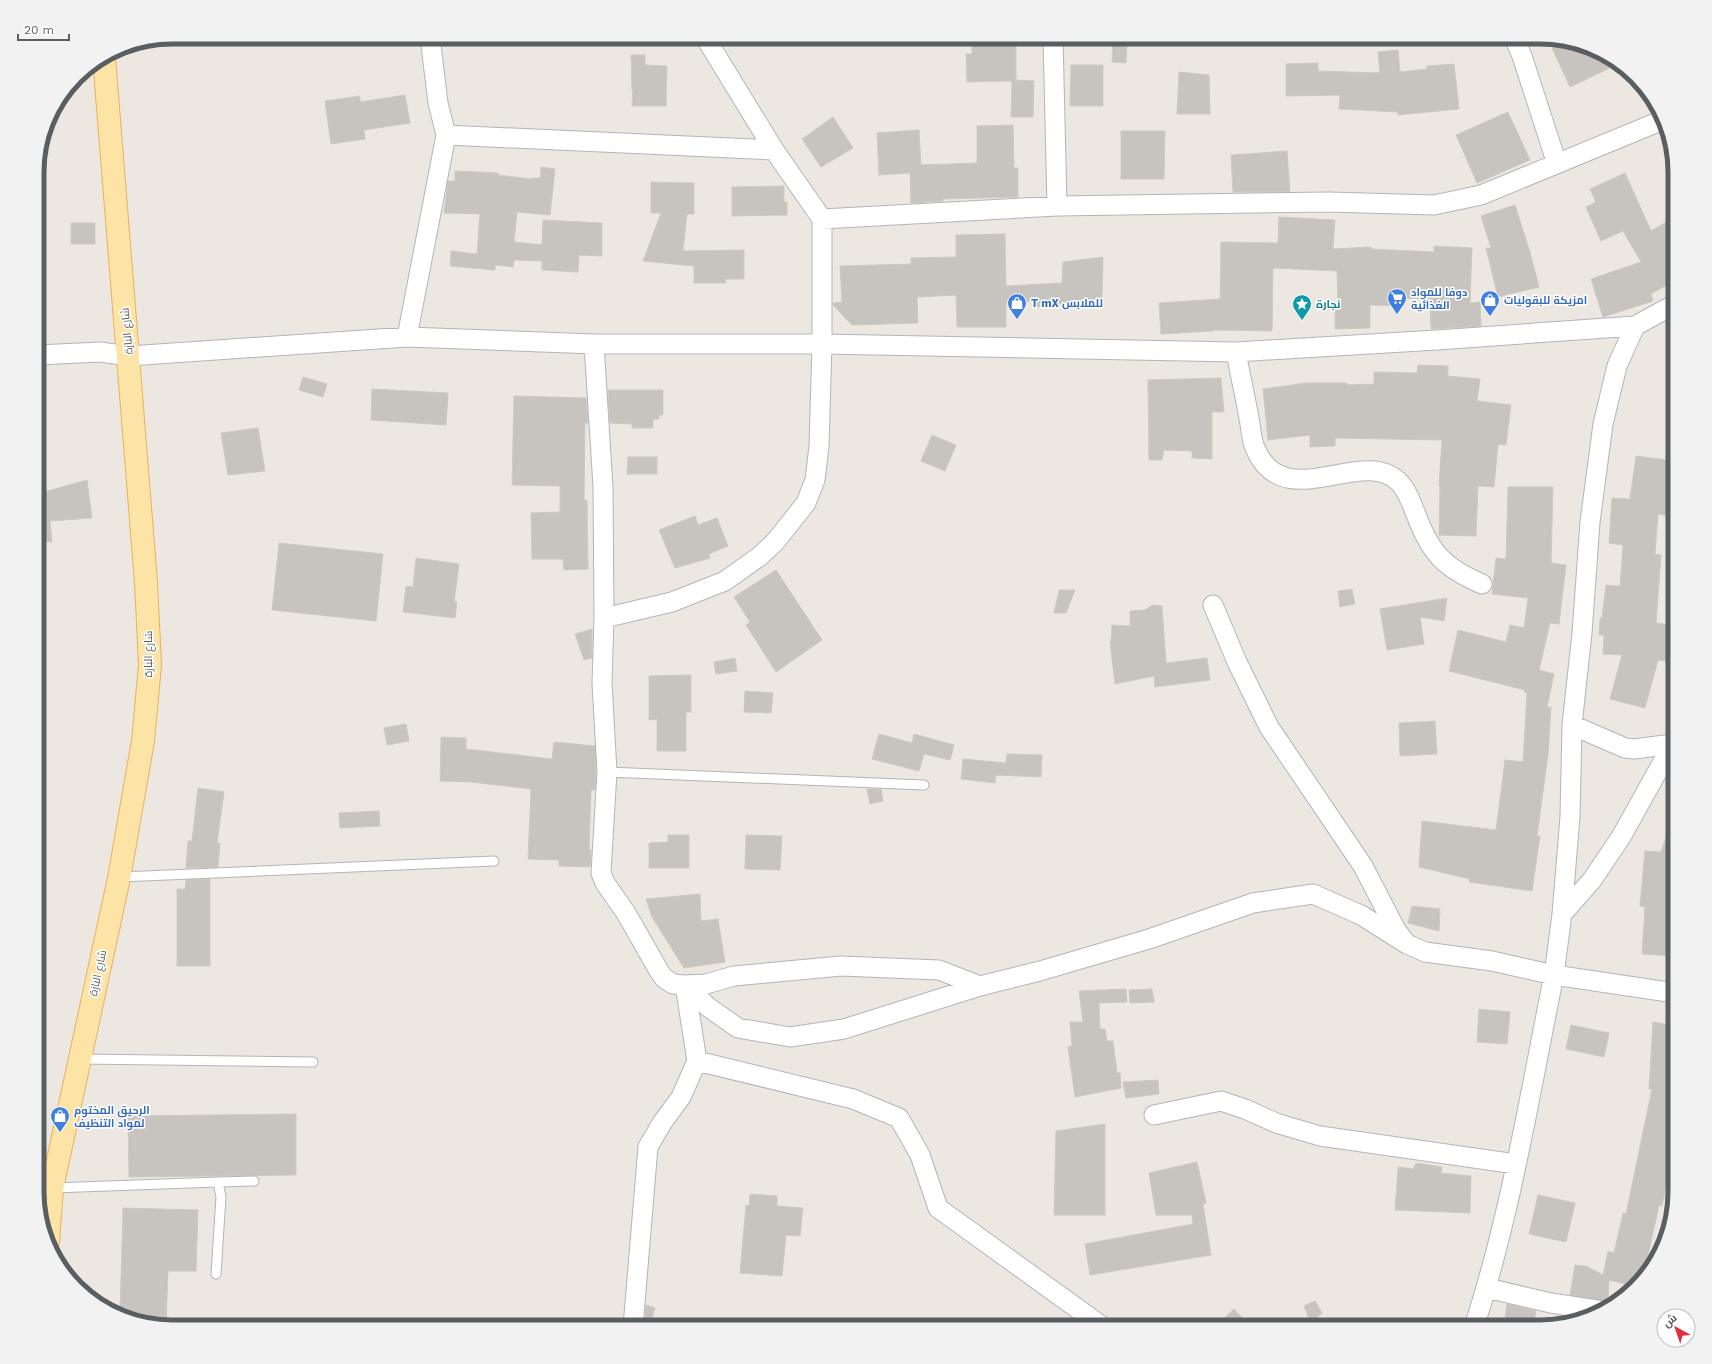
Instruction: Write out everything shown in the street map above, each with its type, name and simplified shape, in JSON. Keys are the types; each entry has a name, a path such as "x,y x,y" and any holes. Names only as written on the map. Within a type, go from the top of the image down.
{"main road":[{"name":"شارع البازة","path":"47,1220 45,1188 80,1059 119,878 143,741 150,665 146,582 129,356 104,64"}],"street":[{"path":"407,337 446,135 438,103 431,44"},
{"path":"604,618 672,602 725,581 760,556 775,542 789,526 806,502 815,480 819,446 822,344 822,219 774,150 710,44"},
{"path":"1053,44 1057,206"},
{"path":"1517,44 1557,164"},
{"path":"822,219 1057,206 1329,202 1434,205 1481,195 1658,122"},
{"path":"446,135 774,150"},
{"path":"44,355 100,352 129,356 407,337 594,344 822,344 1236,352 1635,326 1668,308"},
{"path":"1476,1320 1487,1288 1516,1164 1554,975 1562,914 1570,817 1572,725 1582,633 1590,522 1603,424 1617,366 1635,326"},
{"path":"594,344 604,487 604,618 602,683 607,772 601,873 605,884 626,913 659,972 664,978 673,984 706,984 734,976 841,966 939,970 980,986"},
{"path":"1236,352 1254,447 1264,465 1279,476 1304,480 1362,471 1385,474 1398,481 1408,496 1430,547 1446,565 1466,577 1482,584"},
{"path":"1212,605 1237,662 1269,727 1364,866 1396,930 1407,944"},
{"path":"1572,725 1625,748 1634,749 1668,743"},
{"path":"1562,914 1592,880 1621,837 1668,753"},
{"path":"685,985 708,1007 738,1028 790,1037 844,1029 980,986 1040,971 1149,939 1254,903 1313,894 1361,915 1407,944 1425,952 1492,961 1554,975 1668,992"},
{"path":"634,1320 648,1146 662,1123 682,1098 697,1061 685,985"},
{"path":"697,1061 853,1099 899,1118 920,1155 938,1208 1093,1320"},
{"path":"1154,1115 1220,1101 1245,1108 1276,1123 1320,1136 1516,1164"},
{"path":"1487,1288 1551,1303 1591,1309"}],"lane":[{"path":"607,772 924,785"},
{"path":"119,878 494,861"},
{"path":"80,1059 314,1062"},
{"path":"45,1188 254,1181"},
{"path":"216,1274 221,1197 218,1182"}],"building":[{"path":"972,44 1016,44 1016,80 1034,81 1033,117 1011,117 1012,81 967,82 966,54 972,54"},
{"path":"1113,44 1127,44 1126,63 1112,62"},
{"path":"1558,45 1581,51 1597,57 1612,67 1570,87 1552,48"},
{"path":"1398,50 1400,72 1427,69 1427,66 1454,64 1459,109 1398,115 1398,112 1339,109 1340,95 1286,96 1286,64 1318,63 1318,71 1380,73 1378,52"},
{"path":"631,55 645,55 645,65 667,66 666,106 632,106 633,90"},
{"path":"1071,65 1103,65 1103,106 1070,106"},
{"path":"1179,72 1209,75 1210,114 1177,114"},
{"path":"405,95 410,123 364,130 365,139 331,144 325,101 360,96 360,102"},
{"path":"1508,112 1530,160 1477,183 1456,135"},
{"path":"833,117 853,148 821,167 802,139"},
{"path":"1013,125 1014,168 1018,168 1018,197 943,199 943,201 911,203 910,173 879,175 877,133 919,130 921,165 977,163 977,126"},
{"path":"1121,131 1165,131 1164,179 1121,179"},
{"path":"1287,151 1290,192 1233,192 1231,155"},
{"path":"541,167 555,169 550,215 517,212 514,242 542,245 543,220 602,223 602,256 579,255 578,272 542,270 542,261 514,260 513,267 495,265 495,270 450,266 451,251 477,254 480,214 444,213 448,181 455,181 455,171 498,173 498,175 532,179 540,178"},
{"path":"1625,173 1651,231 1668,221 1668,284 1651,294 1653,301 1603,317 1591,279 1641,262 1623,231 1601,241 1586,207 1596,202 1590,189"},
{"path":"651,182 694,183 694,214 687,214 683,251 744,250 744,279 725,279 726,283 694,283 694,266 643,261 661,213 651,213"},
{"path":"784,186 784,202 787,202 787,215 732,216 732,187"},
{"path":"1515,205 1539,287 1498,297 1486,248 1491,248 1481,216"},
{"path":"1279,217 1335,220 1333,249 1371,247 1371,249 1434,252 1434,246 1472,248 1470,303 1480,302 1481,326 1431,329 1430,299 1398,298 1398,306 1370,305 1370,328 1335,329 1335,306 1338,306 1337,271 1273,268 1272,331 1213,330 1161,334 1159,303 1220,299 1221,242 1278,243"},
{"path":"71,223 95,223 95,244 71,244"},
{"path":"1005,234 1006,286 1062,283 1063,262 1103,257 1102,298 1036,307 1036,301 1006,303 1006,327 957,327 956,295 917,297 918,323 852,325 833,305 833,303 842,302 840,266 911,264 911,258 956,257 956,235"},
{"path":"1418,365 1448,366 1448,376 1480,379 1477,401 1511,405 1506,445 1498,444 1494,487 1478,486 1476,536 1439,535 1439,486 1442,440 1335,438 1335,446 1310,447 1310,435 1268,440 1263,389 1306,383 1347,383 1347,385 1374,384 1374,372 1417,373"},
{"path":"303,377 327,384 323,397 299,390"},
{"path":"1221,378 1224,412 1212,412 1212,459 1192,458 1192,451 1164,450 1162,460 1149,460 1148,380"},
{"path":"372,389 448,393 446,425 371,420"},
{"path":"608,390 663,390 663,415 659,415 659,419 653,419 653,428 632,428 632,424 610,423"},
{"path":"514,396 586,398 588,423 585,423 584,500 587,500 588,569 564,570 563,559 532,559 531,513 560,512 560,486 512,485"},
{"path":"258,428 265,471 228,475 221,433"},
{"path":"932,435 956,445 945,471 921,461"},
{"path":"1636,456 1668,460 1668,516 1658,514 1655,554 1661,555 1656,623 1668,625 1668,661 1658,660 1645,708 1610,699 1622,655 1603,654 1604,635 1599,635 1600,618 1602,618 1606,585 1620,586 1623,545 1609,543 1612,498 1630,499"},
{"path":"628,457 657,457 657,474 627,474"},
{"path":"87,480 92,518 50,521 52,542 44,541 44,492"},
{"path":"1508,487 1553,487 1551,563 1566,565 1559,624 1550,623 1539,670 1554,674 1547,707 1551,707 1548,755 1537,836 1540,836 1532,891 1469,882 1470,879 1419,867 1422,821 1496,830 1505,760 1523,762 1527,693 1524,692 1525,690 1449,671 1458,630 1506,642 1510,625 1524,628 1528,598 1492,594 1496,558 1506,559"},
{"path":"695,516 698,525 717,518 728,546 709,554 710,558 675,568 659,530"},
{"path":"279,543 383,554 376,621 272,610"},
{"path":"416,558 459,564 454,602 457,602 455,618 403,612 406,586 413,587"},
{"path":"776,570 822,640 776,672 746,625 750,622 734,597"},
{"path":"1352,589 1355,604 1340,607 1338,591"},
{"path":"1059,590 1075,590 1066,613 1054,613"},
{"path":"1447,598 1444,621 1420,617 1424,644 1387,650 1380,609"},
{"path":"1153,605 1162,606 1166,663 1207,658 1210,680 1155,687 1154,676 1115,684 1110,642 1112,625 1130,626 1130,611 1145,610"},
{"path":"592,629 592,658 584,660 575,634"},
{"path":"735,658 737,671 716,674 714,662"},
{"path":"691,675 691,712 686,712 686,751 657,751 657,719 649,720 649,676"},
{"path":"745,691 773,693 771,713 744,712"},
{"path":"1435,721 1437,754 1400,756 1399,723"},
{"path":"406,724 409,741 387,745 384,728"},
{"path":"879,734 912,743 914,734 954,745 950,760 924,754 919,771 872,759"},
{"path":"441,737 466,738 466,749 552,759 554,742 595,746 595,790 591,790 589,850 591,850 590,867 559,866 559,860 528,859 531,789 471,782 440,781"},
{"path":"1007,754 1042,755 1041,777 996,775 995,783 961,779 963,759 1006,763"},
{"path":"198,788 224,792 217,843 220,843 218,867 186,868 188,841 192,841"},
{"path":"867,789 881,789 883,801 870,804"},
{"path":"379,811 380,826 340,828 339,813"},
{"path":"1668,832 1668,956 1642,954 1645,907 1640,906 1645,851 1661,852"},
{"path":"668,835 689,835 689,868 649,868 649,843 668,842"},
{"path":"746,835 782,836 780,870 745,869"},
{"path":"210,879 210,966 177,966 177,889 185,889 186,880"},
{"path":"700,894 701,921 718,919 725,962 684,968 652,917 646,899"},
{"path":"1412,906 1440,909 1439,931 1408,923"},
{"path":"1126,989 1127,1002 1099,1003 1100,1029 1105,1029 1107,1041 1113,1041 1117,1073 1120,1073 1121,1088 1075,1097 1068,1047 1072,1046 1070,1022 1083,1022 1079,991"},
{"path":"1152,989 1154,1002 1130,1003 1129,990"},
{"path":"1479,1009 1510,1012 1507,1044 1477,1042"},
{"path":"1653,1022 1668,1025 1668,1178 1662,1206 1659,1205 1648,1260 1628,1284 1609,1280 1608,1300 1606,1302 1570,1295 1575,1265 1586,1266 1603,1275 1608,1251 1614,1253 1623,1213 1626,1214 1652,1089 1649,1089"},
{"path":"1571,1025 1609,1033 1604,1057 1566,1049"},
{"path":"1158,1080 1159,1094 1126,1098 1123,1082"},
{"path":"296,1114 296,1175 129,1177 128,1116"},
{"path":"1105,1124 1105,1215 1054,1215 1056,1131"},
{"path":"1197,1162 1206,1203 1203,1204 1211,1255 1090,1275 1085,1244 1193,1224 1192,1215 1156,1215 1149,1173"},
{"path":"1416,1163 1442,1167 1441,1173 1471,1176 1470,1213 1395,1210 1398,1167 1413,1169"},
{"path":"750,1194 777,1196 777,1206 803,1208 800,1236 786,1235 782,1276 740,1273 746,1205 749,1206"},
{"path":"1538,1195 1575,1203 1566,1242 1529,1234"},
{"path":"123,1208 198,1210 196,1271 168,1271 166,1320 139,1316 120,1309"},
{"path":"1315,1301 1322,1313 1314,1320 1310,1320 1304,1306"},
{"path":"1507,1304 1536,1311 1534,1320 1505,1320"},
{"path":"646,1305 655,1308 652,1320 645,1320"},
{"path":"1234,1309 1244,1320 1222,1320"}],"place":[{"name":"دوفا للمواد الغذائية","path":"1397,315"},
{"name":"امزيكة للبقوليات","path":"1490,317"},
{"name":"T mX للملابس","path":"1017,320"},
{"name":"نجارة","path":"1302,321"},
{"name":"الرحيق المختوم لمواد التنظيف","path":"60,1133"}]}
